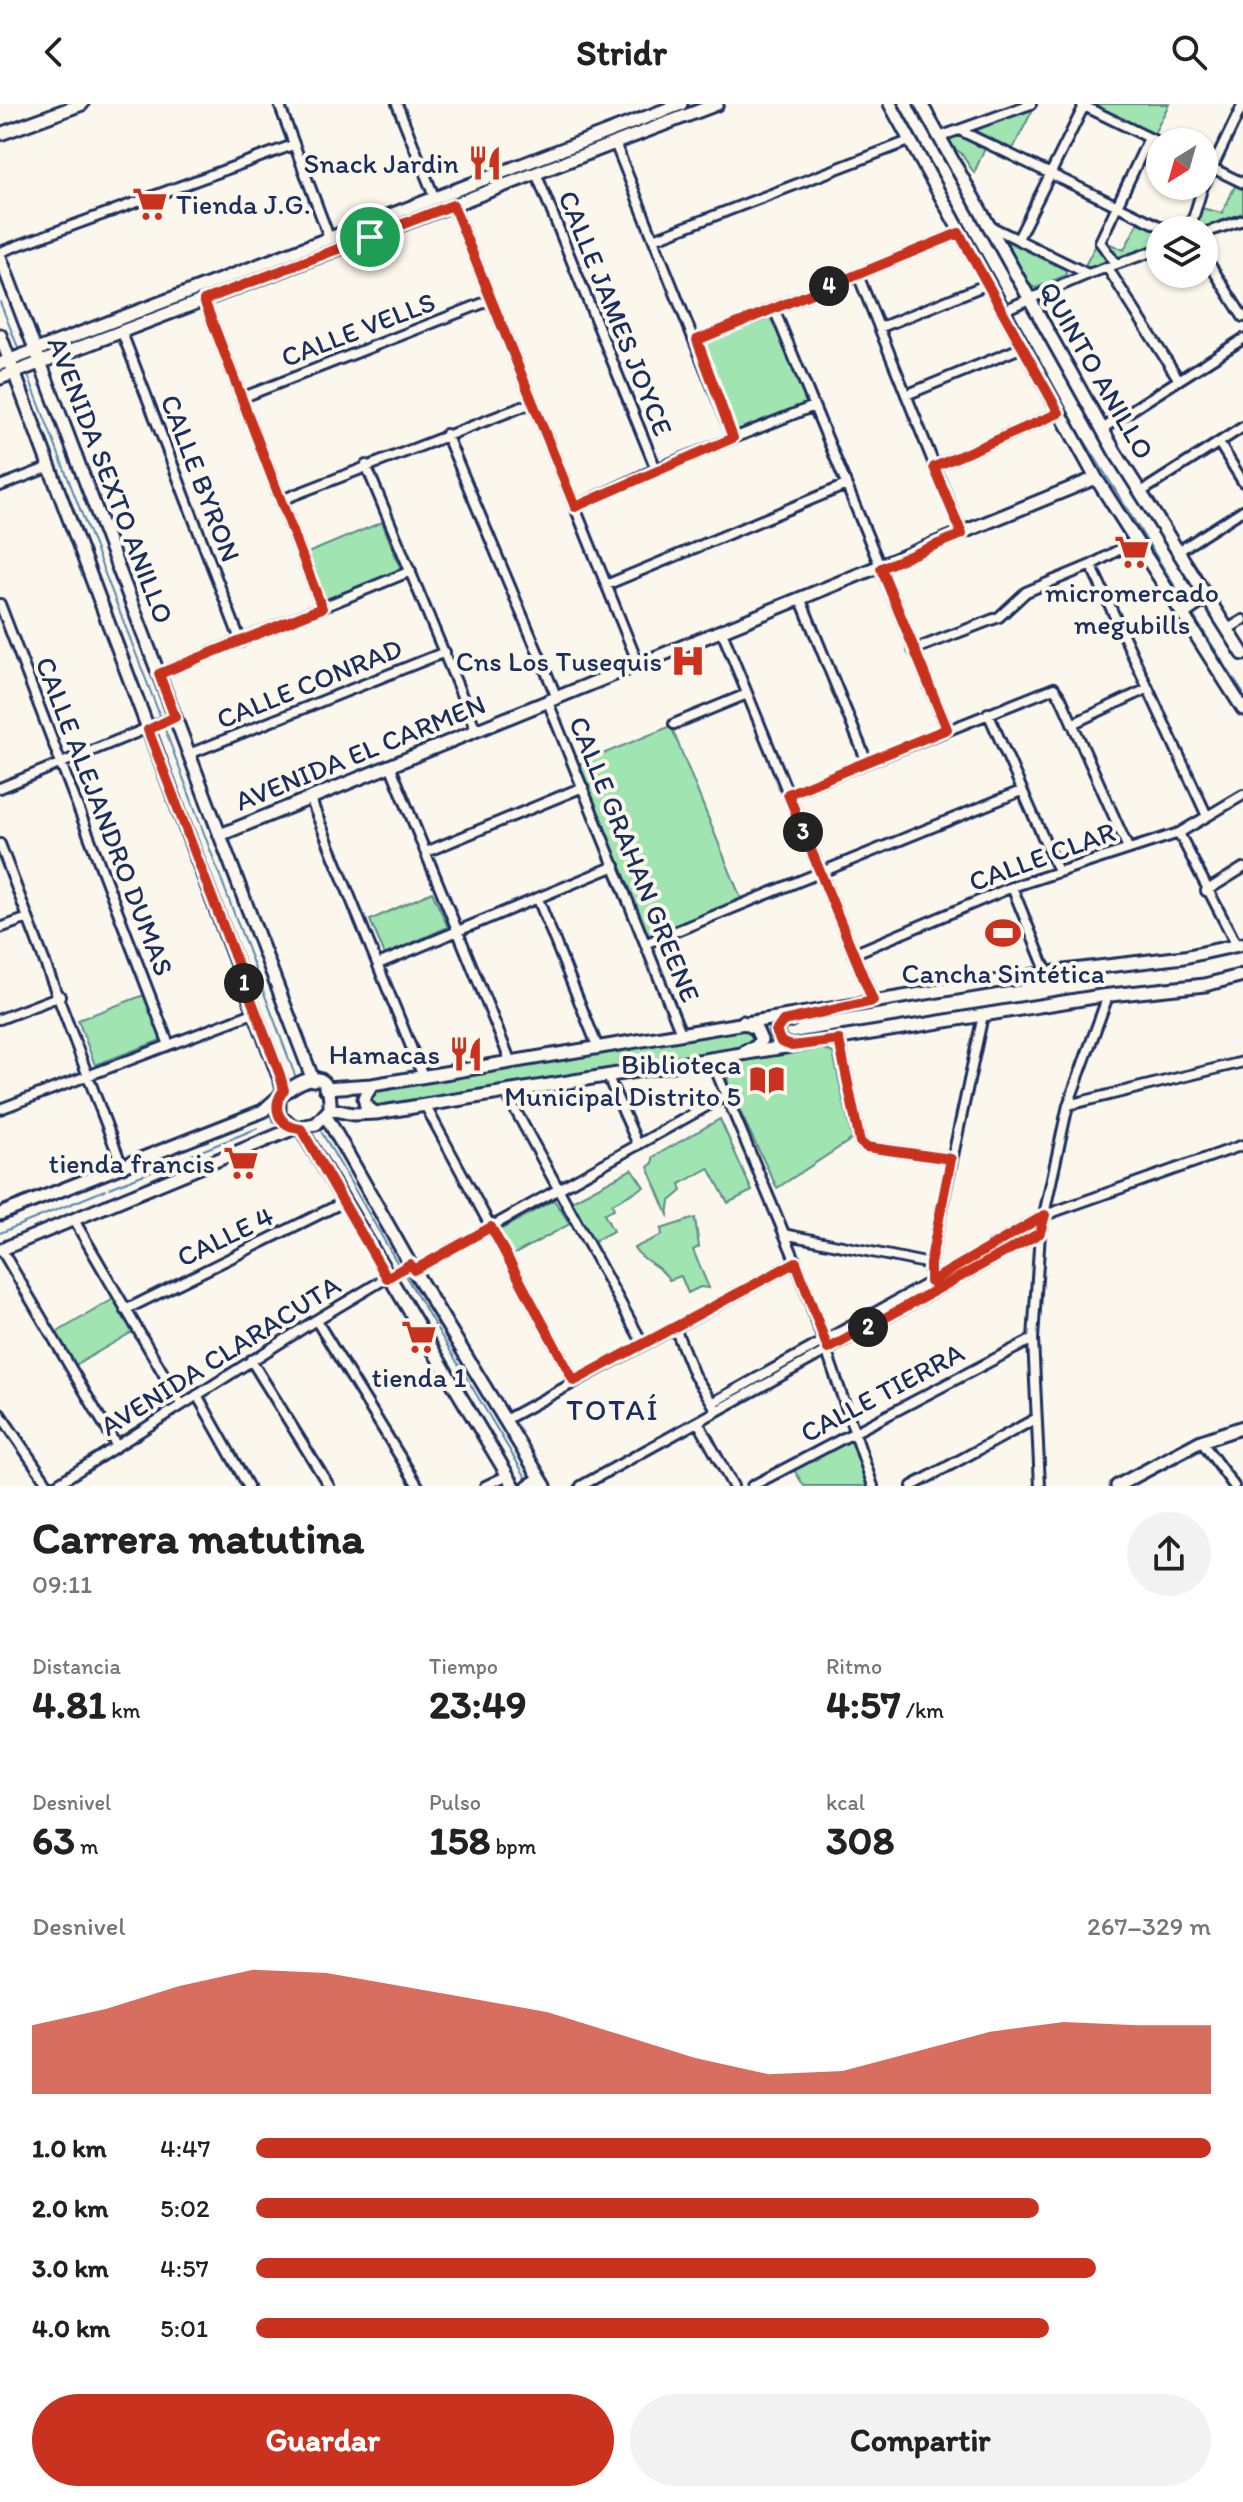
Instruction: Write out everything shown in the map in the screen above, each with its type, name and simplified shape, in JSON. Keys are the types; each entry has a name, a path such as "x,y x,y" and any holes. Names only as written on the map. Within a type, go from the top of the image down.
{"main road":[{"path":"0,134 82,104"},
{"path":"5,362 36,350 121,330 453,205 493,183 681,104"},
{"path":"0,378 41,363 104,332 435,199 536,173 717,104"},
{"name":"QUINTO ANILLO","path":"890,104 1096,478 1243,709"},
{"name":"QUINTO ANILLO","path":"921,104 1102,429 1243,654"},
{"name":"AVENIDA SEXTO ANILLO","path":"0,254 159,674 172,719 189,754 313,1080"},
{"name":"AVENIDA SEXTO ANILLO","path":"0,335 5,362 14,374 47,468 152,728 256,1012 282,1093"},
{"name":"AVENIDA EL CARMEN","path":"220,835 639,667 1096,478"},
{"path":"1183,614 1206,598"},
{"path":"0,1214 263,1111 300,1081 313,1080 325,1088 372,1085 422,1074 598,1048 873,1001 1047,973 1184,957 1240,945"},
{"path":"0,1249 298,1129 328,1112 376,1113 1085,999 1205,985 1243,975"},
{"path":"792,1046 777,1036 781,1023 834,1008"},
{"path":"726,1057 753,1049 761,1040 756,1029 743,1022"},
{"path":"372,1085 364,1098 369,1109 376,1113"},
{"path":"325,1088 328,1112 412,1267 505,1420 537,1483"},
{"path":"282,1093 279,1116 298,1129 511,1480"},
{"path":"1117,1486 1202,1442 1243,1427"}],"street":[{"path":"279,104 330,240"},
{"path":"410,104 397,106 435,199"},
{"path":"939,137 1031,104"},
{"path":"1218,148 1243,104"},
{"path":"1018,239 1082,105 1146,137"},
{"path":"959,130 1146,219"},
{"path":"654,239 909,141"},
{"path":"615,143 697,340 733,438"},
{"path":"1146,144 1100,244 1179,380"},
{"path":"0,254 293,145"},
{"path":"1218,171 1243,183"},
{"name":"CALLE JAMES JOYCE","path":"536,173 656,469"},
{"path":"453,205 639,667"},
{"path":"1218,228 1243,220"},
{"path":"987,225 1088,274"},
{"path":"697,340 959,233"},
{"path":"1004,310 1088,274 1146,254"},
{"path":"858,275 962,534"},
{"path":"1218,277 1243,317"},
{"path":"879,328 988,284"},
{"path":"204,300 322,608"},
{"name":"CALLE VELLS","path":"241,398 491,300"},
{"path":"774,309 947,729"},
{"name":"CALLE BYRON","path":"121,330 241,642"},
{"path":"1102,429 1243,339"},
{"path":"906,395 1023,347"},
{"path":"281,500 532,403"},
{"path":"575,507 656,469 814,406"},
{"path":"934,467 1059,413"},
{"path":"1141,492 1243,427"},
{"name":"CALLE GRAHAN GREENE","path":"446,434 681,1033"},
{"path":"1219,443 1243,482"},
{"path":"366,465 476,730"},
{"path":"0,486 47,468"},
{"path":"606,585 846,485"},
{"path":"1177,552 1243,510"},
{"path":"913,650 999,617 1026,592 1091,565 1135,541"},
{"path":"1091,565 1207,816"},
{"path":"159,674 411,571"},
{"path":"801,600 867,762"},
{"name":"CALLE ALEJANDRO DUMAS","path":"0,604 169,1045"},
{"path":"1228,629 1243,620"},
{"path":"722,632 873,1001"},
{"name":"CALLE CONRAD","path":"189,754 445,652"},
{"path":"788,794 1049,688 1058,690 1128,848"},
{"path":"1072,724 1147,689"},
{"path":"674,724 747,694"},
{"path":"988,713 1058,871"},
{"path":"0,788 172,719"},
{"path":"390,765 510,1060"},
{"path":"426,852 583,787"},
{"path":"647,943 1021,791"},
{"name":"CALLE CLAR","path":"853,954 1012,887 1179,833 1243,795"},
{"path":"310,798 422,1074"},
{"path":"1179,833 1206,891 1240,945"},
{"path":"0,844 2,858 60,996 122,1166"},
{"path":"378,964 615,866"},
{"path":"1206,891 1243,868"},
{"path":"1012,887 1047,973"},
{"path":"538,899 598,1048"},
{"path":"0,928 28,918"},
{"path":"0,1019 60,996"},
{"path":"1040,1486 1033,1339 1040,1233 1068,1105 1096,1020 1108,996"},
{"path":"1085,999 1096,1020"},
{"path":"0,1109 256,1012"},
{"path":"930,1282 930,1264 983,1015"},
{"path":"839,1040 860,1142 866,1147 951,1159"},
{"path":"711,1059 796,1262 873,1486"},
{"path":"1068,1105 1243,1062"},
{"path":"608,1077 638,1145"},
{"path":"506,1093 643,1344"},
{"name":"AVENIDA CLARACUTA","path":"51,1486 387,1278 491,1227 725,1096"},
{"path":"425,1105 574,1381"},
{"path":"826,1345 1045,1215 1243,1145"},
{"name":"CALLE 4","path":"125,1310 344,1202"},
{"path":"74,1220 181,1404"},
{"path":"581,1486 698,1422 715,1407 826,1345 1040,1233"},
{"path":"784,1234 930,1264"},
{"path":"0,1249 116,1445"},
{"path":"505,1420 796,1262"},
{"path":"316,1320 418,1486"},
{"path":"675,1328 694,1375 715,1407"},
{"name":"CALLE TIERRA","path":"752,1486 1033,1339"},
{"path":"251,1360 329,1486"},
{"path":"197,1395 248,1486"},
{"path":"1,1416 51,1486"},
{"path":"912,1486 1035,1419"},
{"path":"698,1422 733,1486"},
{"path":"1202,1442 1234,1486"},
{"path":"485,1486 511,1480"}],"green space":[{"path":"1086,104 1169,104 1157,128 1146,128 1146,133"},
{"path":"1035,105 1012,151 973,130 974,127"},
{"path":"956,133 986,146 974,173 961,153 949,145 947,139"},
{"path":"1236,184 1243,187 1243,213 1218,222 1218,216 1192,216 1197,207 1222,213"},
{"path":"1140,219 1146,222 1146,248 1089,270 1083,269 1099,239 1124,250"},
{"path":"998,233 1065,266 1066,275 1036,288 1027,285"},
{"path":"772,317 808,405 736,434 702,344"},
{"path":"382,522 401,570 321,604 303,555"},
{"path":"671,726 742,901 650,939 578,764"},
{"path":"432,892 448,927 385,955 370,920"},
{"path":"144,995 161,1040 95,1065 78,1020"},
{"path":"745,1027 754,1034 752,1046 380,1110 370,1105 372,1091"},
{"path":"821,1048 833,1053 852,1139 777,1188 728,1087 727,1069 738,1062"},
{"path":"720,1119 752,1191 728,1203 709,1168 680,1184 682,1191 670,1201 668,1215 648,1167 653,1163 653,1157"},
{"path":"632,1169 644,1187 612,1204 614,1209 604,1214 613,1231 591,1243 570,1202"},
{"path":"554,1200 570,1224 513,1255 500,1233 502,1229"},
{"path":"695,1218 699,1247 693,1250 709,1288 700,1287 688,1293 681,1276 669,1280 634,1248 662,1235 661,1229"},
{"path":"115,1298 134,1331 72,1367 54,1334"},
{"path":"852,1439 869,1486 804,1486 794,1470"}],"waterway":[{"path":"899,104 1007,304"},
{"path":"0,302 19,350"},
{"path":"1013,314 1081,435 1186,604"},
{"path":"28,375 162,721"},
{"path":"1193,615 1243,693"},
{"path":"164,727 296,1078"},
{"path":"110,1188 258,1128"},
{"path":"322,1133 399,1266"},
{"path":"0,1233 105,1190"},
{"path":"403,1272 527,1479"},
{"path":"1210,1446 1243,1435"},
{"path":"1132,1486 1204,1449"}],"place":[{"name":"Snack Jardin","path":"485,163"},
{"name":"Tienda J.G.","path":"150,204"},
{"name":"micromercado megubills","path":"1132,552"},
{"name":"Cns Los Tusequis","path":"688,661"},
{"name":"Cancha Sintética","path":"1003,933"},
{"name":"Hamacas","path":"466,1054"},
{"name":"Biblioteca Municipal Distrito 5","path":"767,1080"},
{"name":"tienda francis","path":"241,1163"},
{"name":"tienda 1","path":"419,1337"}],"district":[{"name":"TOTAÍ","path":"613,1410"}],"route":[{"path":"453,205 575,507 656,469 733,438 697,340 959,233 1059,413 934,467 962,534 881,568 947,729 788,794 873,1001 783,1021 776,1031 781,1042 792,1046 839,1040 856,1135 866,1147 951,1159 930,1264 930,1282 1045,1215 1040,1233 828,1349 796,1262 574,1381 491,1227 414,1270 410,1264 387,1278 301,1129 287,1125 279,1116 277,1104 284,1090 280,1075 148,730 175,717 159,674 322,608 204,300 370,237 453,205"}]}
